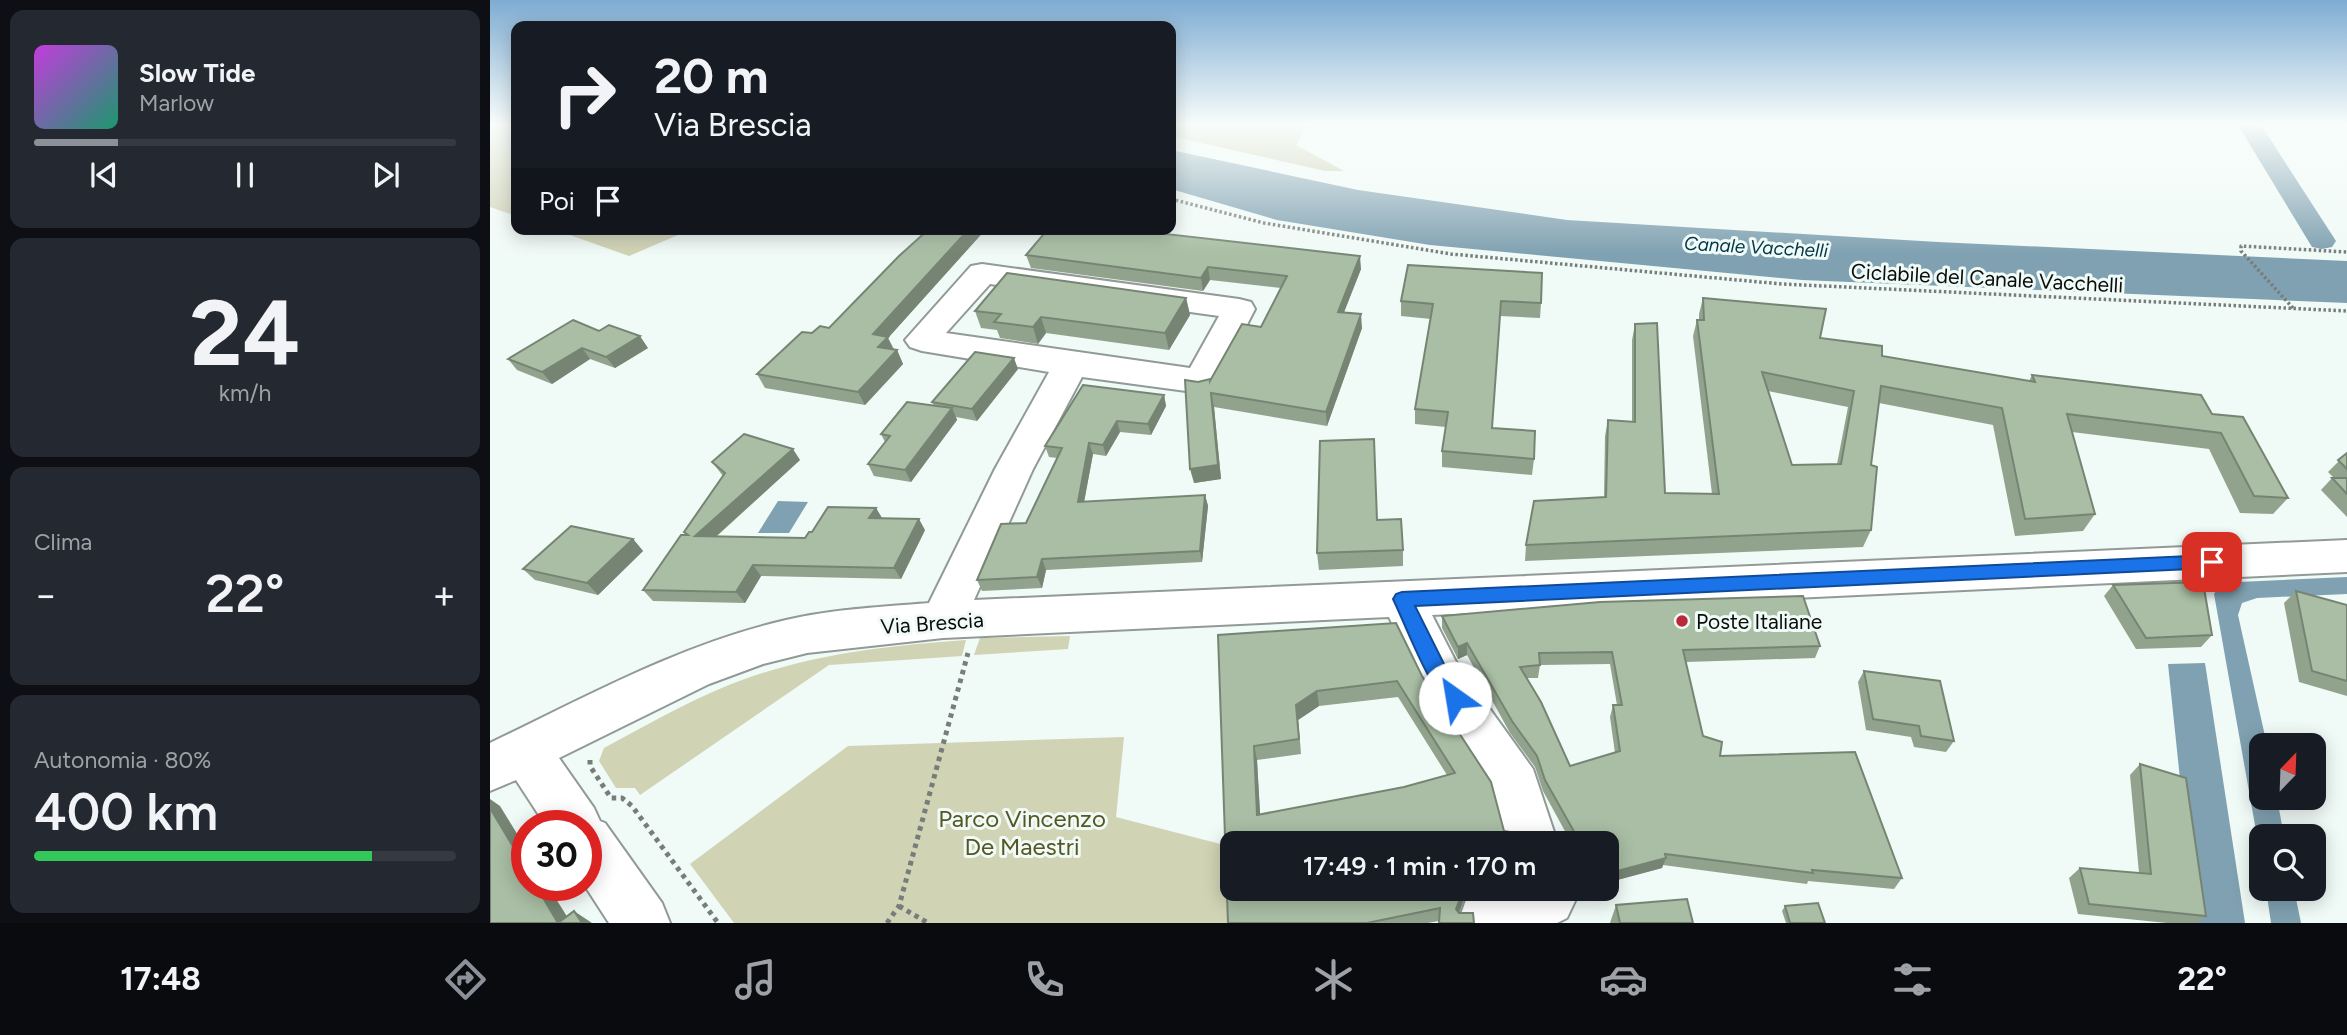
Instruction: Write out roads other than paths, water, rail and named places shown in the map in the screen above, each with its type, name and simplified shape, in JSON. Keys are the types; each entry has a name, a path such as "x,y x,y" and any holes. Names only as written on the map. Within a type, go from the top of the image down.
{"street":[{"path":"982,273 1239,309 1201,381 1071,364 922,340 982,273"},
{"path":"960,620 1014,469 1071,364"},
{"name":"Via Brescia","path":"507,760 715,661 765,644 815,633 960,620 2347,556"},
{"path":"1402,599 1440,676 1515,786 1528,831"},
{"path":"507,760 559,810"},
{"path":"602,864 642,923"},
{"path":"1486,923 1486,920 1542,901"}],"water":[{"name":"Canale Vacchelli","path":"1176,168 1255,168 1358,190 1567,220 1938,242 2347,261 2347,303 1802,280 1430,245 1277,220 1176,190"},
{"path":"778,501 808,502 789,533 758,533"},
{"path":"2347,577 2347,594 2257,598 2242,603 2238,615 2264,733 2249,733 2249,791 2214,594 2218,588 2238,582"},
{"path":"2205,663 2245,923 2195,923 2168,664"},
{"path":"2252,810 2279,810 2282,824 2255,824"},
{"path":"2268,901 2296,901 2301,923 2271,923"}],"waterway":[{"path":"2277,168 2322,241"}],"place":[{"name":"Poste Italiane","path":"1682,621"}],"park label":[{"name":"Parco Vincenzo De Maestri","path":"1022,832"}]}
